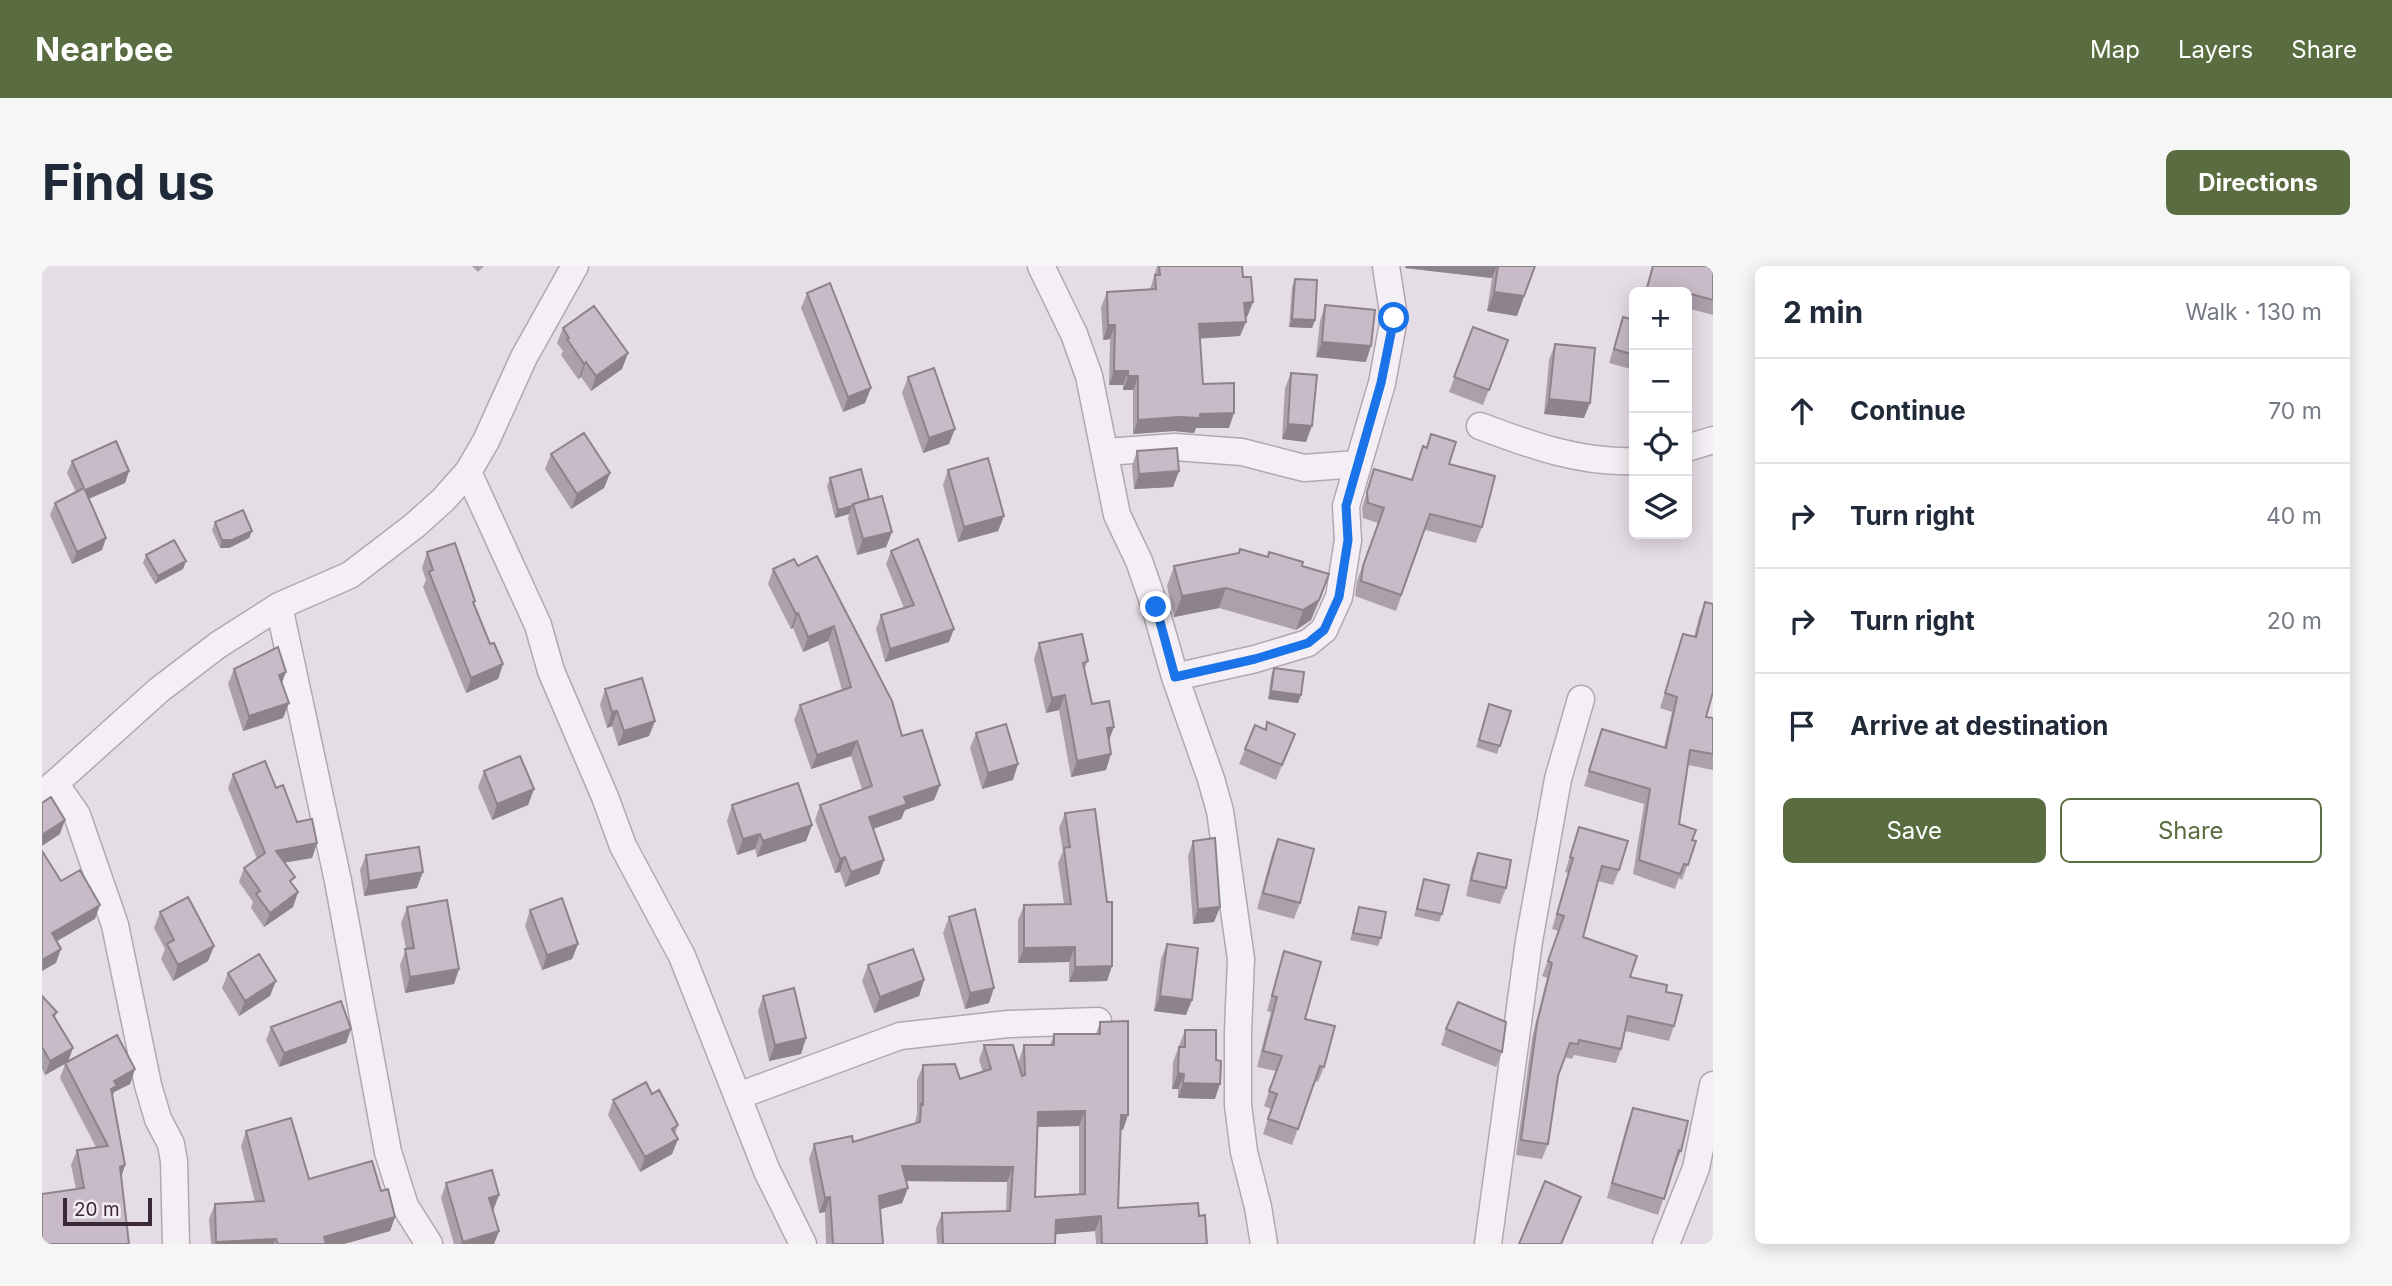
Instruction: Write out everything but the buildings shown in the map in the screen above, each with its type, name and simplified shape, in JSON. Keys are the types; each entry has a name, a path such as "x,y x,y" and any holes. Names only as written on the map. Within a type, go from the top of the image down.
{"street":[{"path":"176,1244 174,1161 171,1144 158,1119 148,1085 115,925 77,815 49,790 159,690 218,645 279,606 350,575 443,500 468,472 486,441 524,357 575,266"},
{"path":"1041,266 1074,334 1089,376 1117,514 1139,561 1156,607 1175,677 1220,811 1241,959 1238,1105 1244,1152 1264,1244"},
{"path":"1175,677 1255,659 1308,643 1324,630 1339,597 1348,540 1346,506 1381,383 1394,318 1386,266"},
{"path":"1480,426 1532,446 1594,460 1629,461"},
{"path":"1692,446 1713,440"},
{"path":"1105,452 1175,447 1242,452 1304,468 1357,464"},
{"path":"468,472 538,625 551,671 623,846 682,956 767,1171 803,1244"},
{"path":"279,606 338,881 388,1152 405,1206 429,1244"},
{"path":"1488,1244 1529,941 1558,779 1581,699"},
{"path":"738,1096 900,1036 1008,1024 1098,1021"},
{"path":"1666,1244 1696,1168 1713,1085"}],"route":[{"path":"1156,607 1175,677 1255,659 1308,643 1324,630 1339,597 1348,540 1346,506 1381,383 1394,318"}]}
